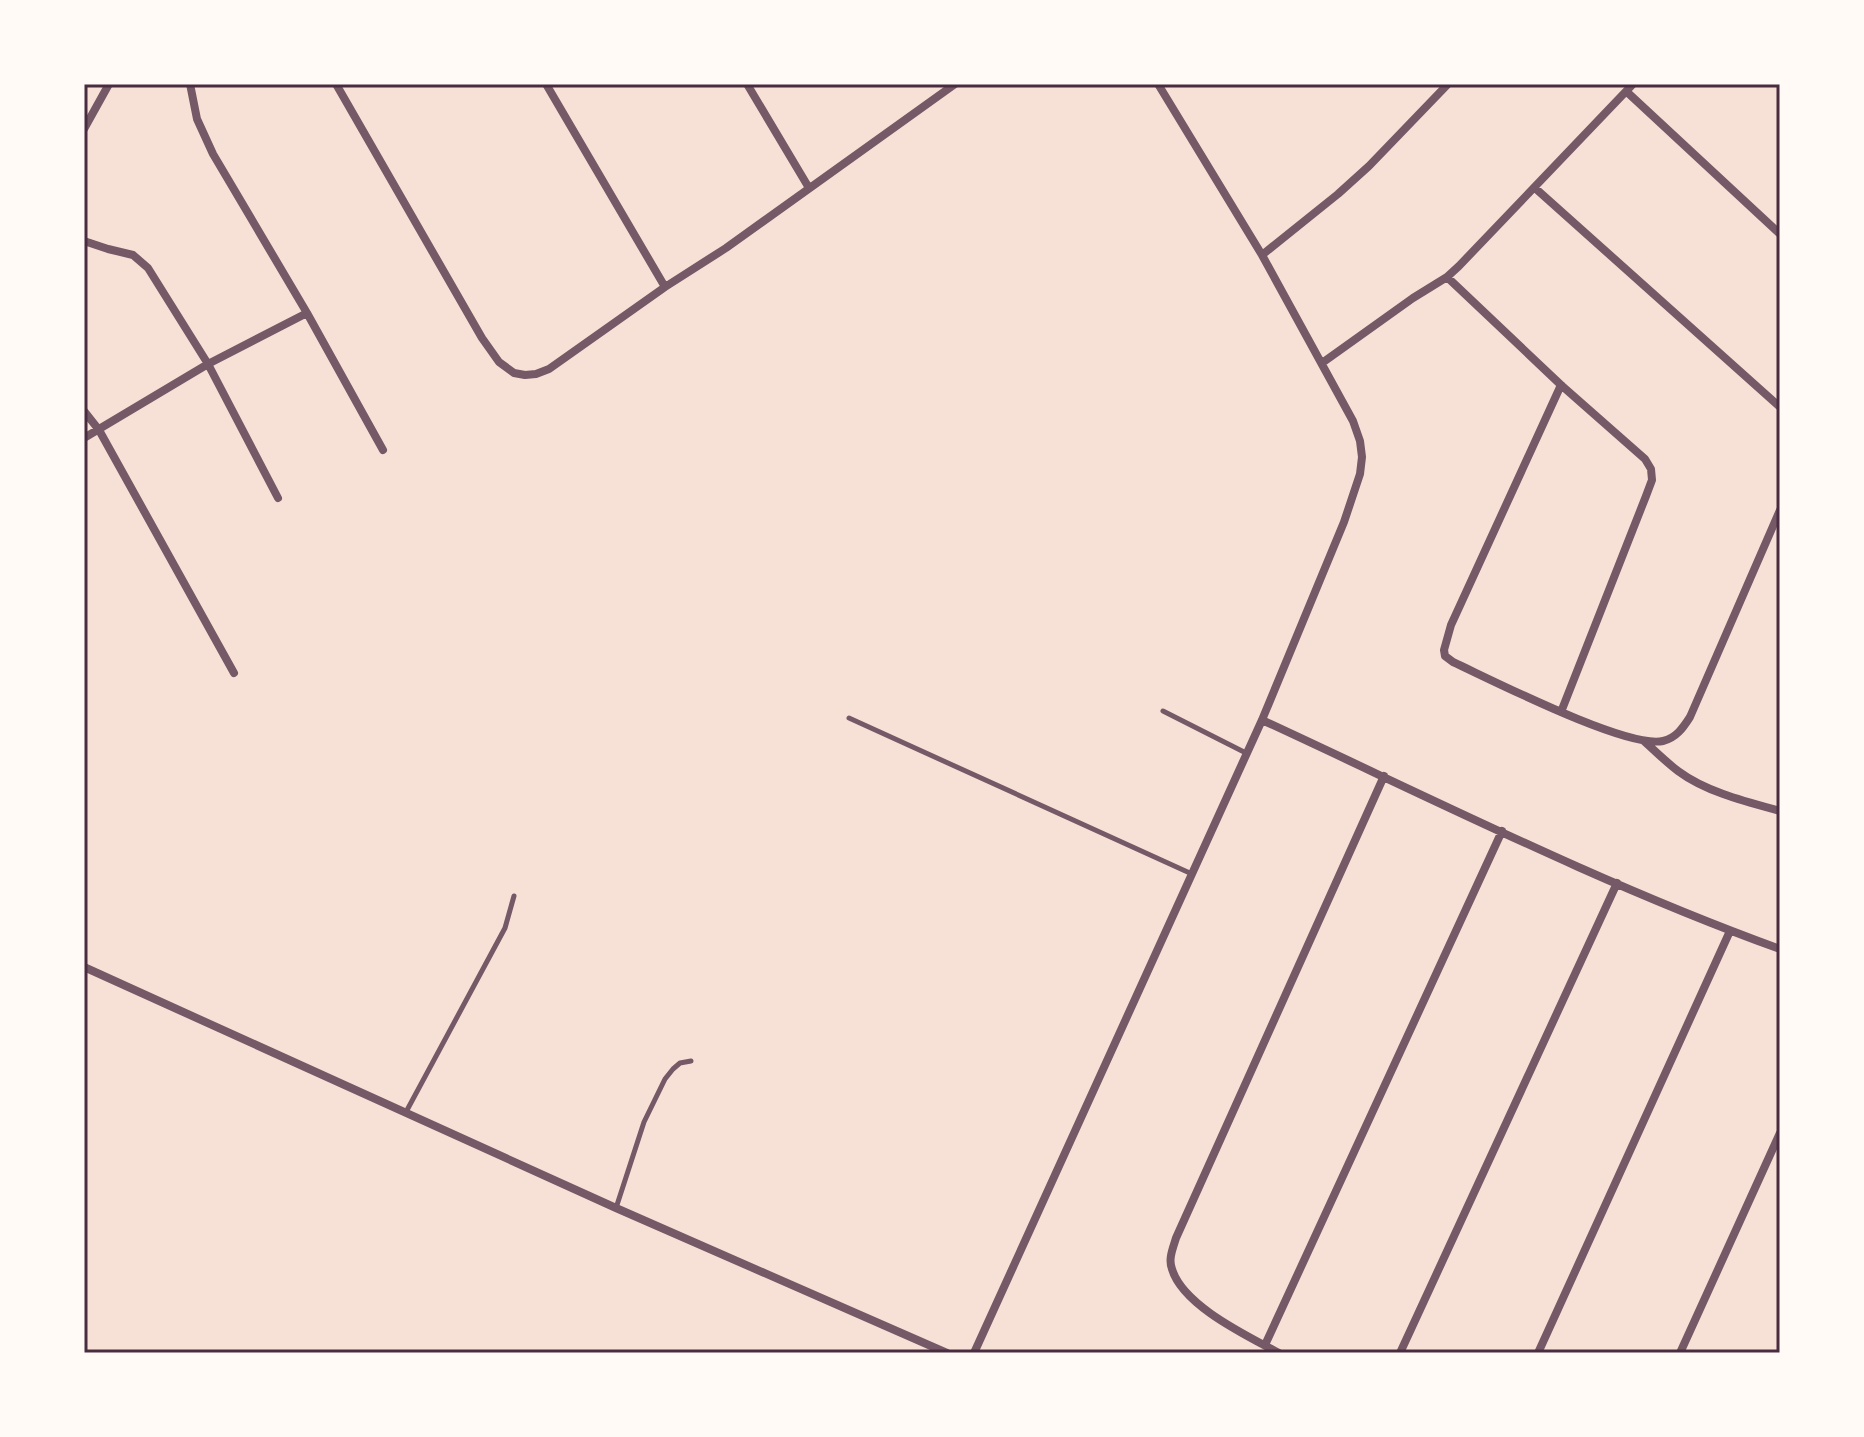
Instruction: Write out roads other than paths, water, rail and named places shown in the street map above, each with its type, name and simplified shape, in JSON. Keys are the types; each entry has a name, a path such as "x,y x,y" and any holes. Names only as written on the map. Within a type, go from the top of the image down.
{"street":[{"path":"84,129 109,84"},
{"path":"190,84 197,119 213,154 383,450"},
{"path":"336,84 476,328 499,362 514,373 525,375 549,369 726,248 953,85"},
{"path":"546,84 665,287"},
{"path":"747,84 809,188"},
{"path":"974,1353 1262,720 1344,522 1360,474 1360,441 1353,421 1262,255 1158,84"},
{"path":"1262,255 1369,166 1448,84"},
{"path":"1322,363 1447,277 1478,249 1633,84"},
{"path":"1627,92 1780,234"},
{"path":"1535,188 1780,407"},
{"path":"84,241 126,252 140,259 148,268 208,364 278,498"},
{"path":"1447,277 1645,459 1651,469 1652,480 1561,712"},
{"path":"84,438 208,364 307,313"},
{"path":"1561,385 1451,625 1444,650 1445,656 1453,662 1561,712 1626,736 1644,741 1671,739 1690,717 1780,510"},
{"path":"84,411 99,430 234,673"},
{"path":"1262,720 1617,883 1780,949"},
{"path":"1644,741 1694,781 1741,800 1780,811"},
{"path":"1279,1353 1213,1316 1190,1297 1171,1268 1171,1255 1182,1224 1384,776"},
{"path":"1265,1345 1502,831"},
{"path":"1400,1353 1617,883"},
{"path":"1538,1353 1730,931"},
{"path":"84,967 616,1208 947,1353"},
{"path":"1680,1353 1780,1133"}],"lane":[{"path":"1163,711 1246,753"},
{"path":"849,718 1192,874"},
{"path":"406,1112 505,928 514,896"},
{"path":"616,1208 644,1122 665,1079 680,1063 691,1061"}]}
